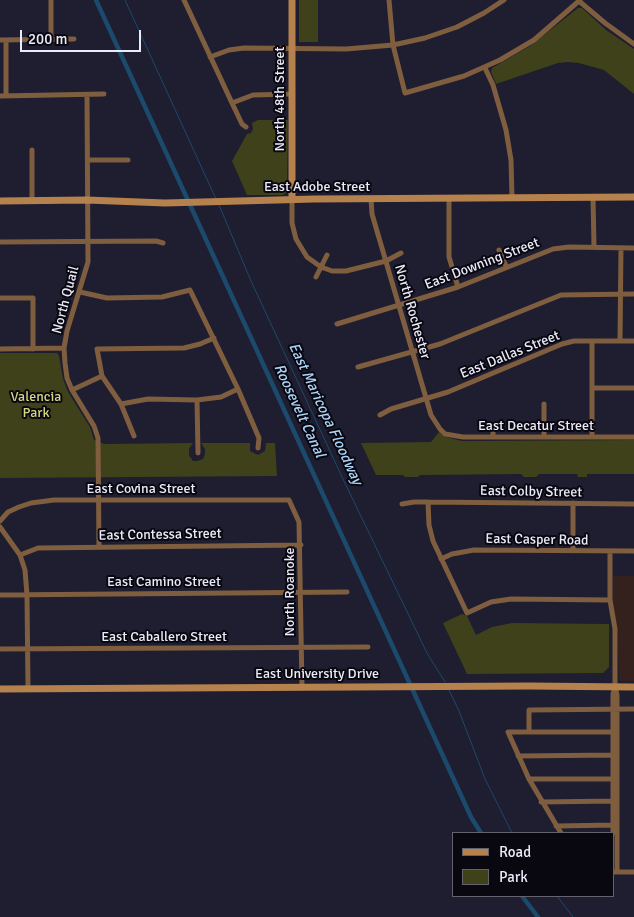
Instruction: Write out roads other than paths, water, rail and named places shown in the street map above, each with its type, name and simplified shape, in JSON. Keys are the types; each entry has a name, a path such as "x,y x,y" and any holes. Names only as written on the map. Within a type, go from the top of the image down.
{"street":[{"path":"51,0 51,39"},
{"path":"184,0 242,124 246,127"},
{"name":"North 48th Street","path":"292,0 292,199"},
{"path":"389,0 393,45 405,93 485,68 534,40 580,0 605,23 634,44"},
{"path":"210,57 236,49 346,49 393,45 424,38 457,27 504,0"},
{"path":"74,39 3,40 3,96 104,94"},
{"path":"485,68 494,86 506,130 511,160 512,197"},
{"path":"232,103 253,95 292,94"},
{"name":"North Quail","path":"87,95 88,262 67,331 64,348 66,370 72,390 94,426 98,438 99,547"},
{"path":"32,150 32,200"},
{"path":"88,160 128,160"},
{"path":"593,197 594,247"},
{"name":"East Adobe Street","path":"0,201 87,200 142,203 292,199 634,197"},
{"path":"449,198 450,257 458,287"},
{"path":"292,199 292,223 296,239 307,257 321,267 332,271 346,271 386,261 402,253"},
{"name":"North Rochester","path":"371,199 372,214 426,399 434,421 440,429"},
{"path":"0,242 156,241 163,243"},
{"path":"620,341 621,248"},
{"name":"East Downing Street","path":"337,324 458,287 506,266 553,249 634,248"},
{"path":"499,250 506,266"},
{"path":"316,276 327,255"},
{"path":"80,292 107,298 162,297 190,290 238,389 259,438 258,448"},
{"path":"358,367 440,344 561,295 634,294"},
{"path":"0,298 33,298 33,349"},
{"path":"134,436 121,404 102,376 97,349 184,348 214,338"},
{"path":"592,341 592,437"},
{"name":"East Dallas Street","path":"380,415 391,409 448,392 562,344 592,341 634,341"},
{"path":"0,349 64,348"},
{"path":"72,390 102,376"},
{"path":"592,388 634,388"},
{"path":"121,404 148,399 197,400 221,396 238,389"},
{"path":"197,400 198,453"},
{"path":"544,404 544,437"},
{"path":"493,425 493,437"},
{"name":"East Decatur Street","path":"440,429 445,434 454,436 634,437"},
{"name":"East Covina Street","path":"0,521 8,512 31,503 54,500 289,500"},
{"name":"North Roanoke","path":"289,500 300,522 302,687"},
{"path":"428,502 429,525 433,541 467,612 491,602 511,599 610,600"},
{"name":"East Colby Street","path":"402,504 428,502 634,504"},
{"path":"572,551 573,503"},
{"path":"0,527 20,555 25,570 28,689"},
{"name":"East Contessa Street","path":"20,555 38,548 301,545"},
{"name":"East Casper Road","path":"441,559 452,554 474,550 634,552"},
{"path":"610,552 610,600 615,629 616,686 615,872 634,872"},
{"name":"East Camino Street","path":"0,595 347,592"},
{"name":"East Caballero Street","path":"0,649 368,646"},
{"name":"East University Drive","path":"0,689 412,686 634,687"},
{"path":"529,732 529,710 634,709"},
{"path":"560,832 541,802 508,732 615,732"},
{"path":"518,756 615,755"},
{"path":"529,779 615,779"},
{"path":"541,802 615,802"},
{"path":"556,826 615,825"},
{"path":"613,832 615,825"}],"waterway":[{"name":"Roosevelt Canal","path":"96,0 471,817 480,832"},
{"name":"East Maricopa Floodway","path":"125,0 216,199"},
{"path":"273,184 275,194"},
{"path":"296,189 304,188"},
{"name":"East Maricopa Floodway","path":"219,205 251,281 342,477 427,653 445,682"},
{"name":"East Maricopa Floodway","path":"449,690 485,779 512,832"},
{"name":"Roosevelt Canal","path":"523,897 538,917"},
{"name":"East Maricopa Floodway","path":"558,897 573,917"}],"park label":[{"name":"Valencia Park","path":"36,406"}]}
